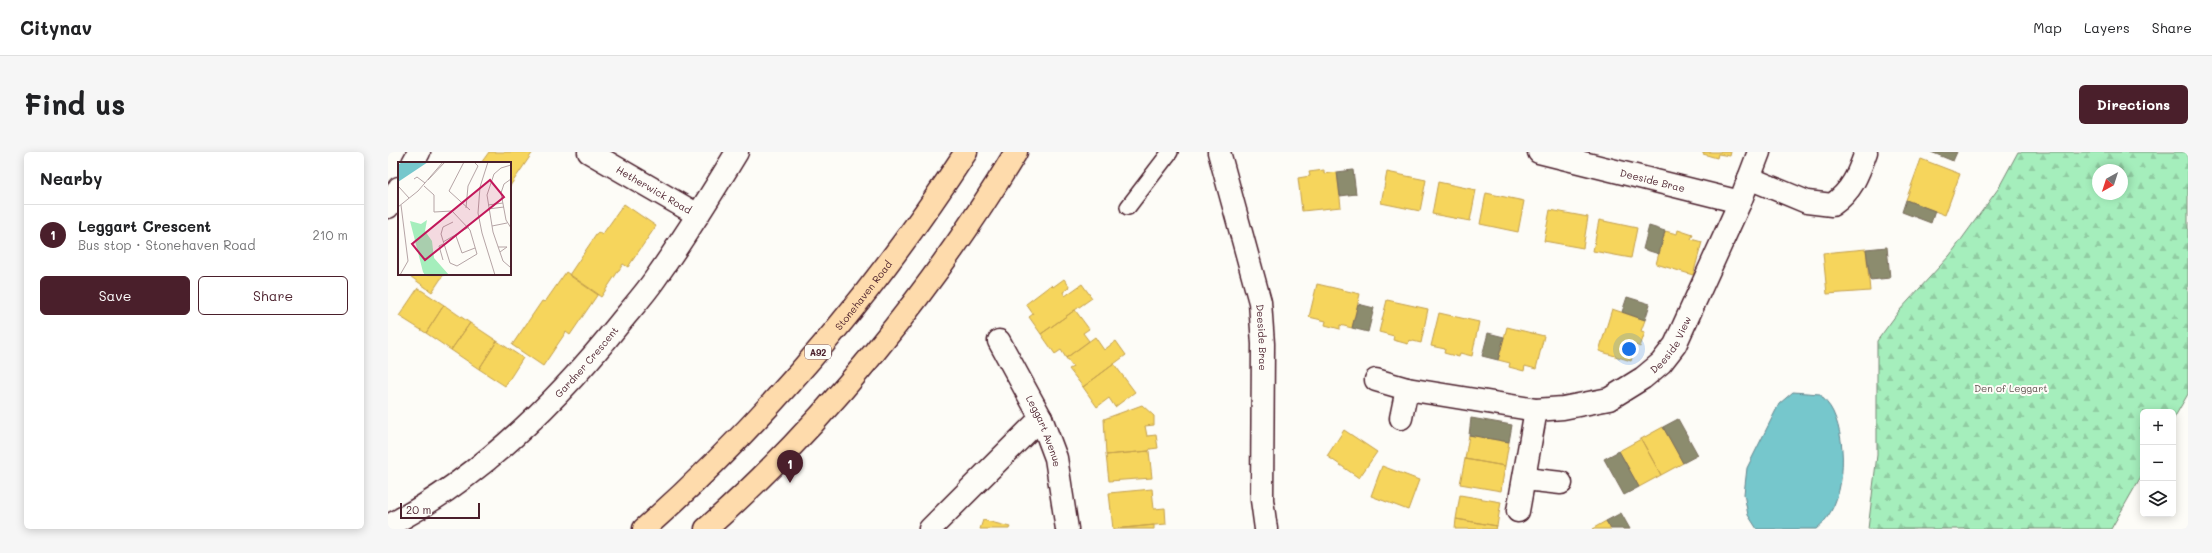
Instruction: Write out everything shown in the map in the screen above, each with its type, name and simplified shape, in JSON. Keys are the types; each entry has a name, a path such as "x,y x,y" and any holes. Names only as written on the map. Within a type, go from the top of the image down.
{"main road":[{"name":"Stonehaven Road","path":"644,529 745,432 801,372 847,319 920,222 966,152"},
{"path":"706,529 780,457 881,343 966,230 1016,152"}],"street":[{"path":"414,162 419,152"},
{"name":"Hetherwick Road","path":"589,152 698,215"},
{"name":"Gardner Crescent","path":"388,526 439,495 483,462 544,410 591,359 654,280 698,215 737,152"},
{"name":"Deeside Brae","path":"1219,152 1260,302 1264,344 1262,500 1266,529"},
{"name":"Deeside Brae","path":"1539,152 1740,202"},
{"path":"1740,202 1759,152"},
{"path":"1749,178 1807,202 1832,205 1846,195 1860,169 1866,152"},
{"path":"388,207 398,190"},
{"name":"Deeside View","path":"1376,380 1407,389 1536,410 1563,408 1609,399 1643,378 1661,363 1675,345 1740,202"},
{"name":"Leggart Avenue","path":"1000,341 1041,418 1056,458 1067,529"},
{"path":"1401,418 1407,389"},
{"path":"1518,511 1525,479 1536,410"},
{"path":"930,529 1041,418"},
{"path":"1525,479 1561,483"}],"lane":[{"path":"1128,207 1170,152"}],"green space":[{"name":"Den of Leggart","path":"2018,152 2188,152 2188,394 2176,415 2176,409 2140,409 2140,478 2111,529 1868,529 1877,455 1877,341 1899,311 1950,255 1998,189"}],"water":[{"path":"1793,392 1820,394 1833,412 1838,425 1841,441 1842,474 1839,490 1834,506 1826,519 1816,529 1757,529 1748,515 1744,494 1747,468 1779,404"}],"building: Homes":[{"path":"489,152 533,152 511,185 511,162 482,162"},
{"path":"1703,152 1731,152 1730,156 1718,154 1717,158 1703,154"},
{"path":"1921,159 1960,174 1945,215 1906,200"},
{"path":"1324,170 1324,174 1337,172 1341,207 1302,211 1298,178 1310,176 1309,172"},
{"path":"1387,172 1426,180 1420,211 1381,203"},
{"path":"1438,182 1476,190 1470,221 1432,214"},
{"path":"1486,193 1524,201 1518,232 1480,224"},
{"path":"624,204 656,226 628,267 623,264 601,297 569,275 598,232 602,235"},
{"path":"1550,210 1588,217 1583,248 1544,241"},
{"path":"1599,220 1637,228 1631,258 1593,251"},
{"path":"1678,230 1693,235 1691,239 1702,242 1693,275 1656,264 1665,231 1677,234"},
{"path":"1866,249 1870,291 1827,294 1823,253"},
{"path":"566,272 598,294 570,335 566,332 543,366 512,345 542,301 545,302"},
{"path":"408,275 443,275 432,292"},
{"path":"1064,279 1070,287 1063,292 1065,296 1082,284 1092,298 1041,334 1029,317 1033,314 1026,304 1051,285 1053,287"},
{"path":"1317,284 1360,294 1352,328 1340,325 1340,329 1325,325 1326,321 1309,317"},
{"path":"418,288 444,305 426,333 399,316"},
{"path":"1387,300 1428,309 1421,343 1409,340 1408,344 1393,340 1394,336 1379,332"},
{"path":"444,305 470,323 451,350 426,333"},
{"path":"1612,309 1645,320 1641,331 1645,332 1640,347 1636,345 1631,361 1599,351"},
{"path":"1075,310 1089,329 1083,333 1089,341 1066,358 1061,350 1055,354 1041,334"},
{"path":"1439,313 1479,322 1472,356 1460,353 1459,357 1444,353 1445,349 1431,346"},
{"path":"470,323 497,341 479,369 451,350"},
{"path":"1507,327 1544,336 1536,369 1525,366 1524,371 1509,367 1510,363 1498,360"},
{"path":"1095,337 1104,350 1116,341 1126,355 1083,387 1069,369 1073,367 1066,358"},
{"path":"497,341 523,358 505,386 479,369"},
{"path":"1114,364 1135,392 1115,407 1109,398 1097,407 1083,387"},
{"path":"1142,405 1154,416 1154,425 1145,426 1147,436 1156,435 1158,448 1150,449 1149,451 1106,455 1104,419"},
{"path":"1663,427 1683,463 1661,475 1641,439"},
{"path":"1344,430 1377,452 1359,478 1327,456"},
{"path":"1469,435 1509,442 1505,466 1465,459"},
{"path":"1641,439 1661,475 1639,487 1619,451"},
{"path":"1149,451 1152,478 1109,481 1106,455"},
{"path":"1465,459 1505,466 1501,491 1460,484"},
{"path":"1382,466 1419,480 1408,510 1371,496"},
{"path":"1152,489 1154,509 1165,508 1166,524 1113,529 1109,493"},
{"path":"1460,495 1501,502 1497,526 1456,519"},
{"path":"1456,519 1497,526 1496,529 1455,529"},
{"path":"983,520 1010,527 1009,529 980,529"},
{"path":"1606,521 1611,529 1592,529"},
{"path":"1154,525 1154,529 1113,529"}],"building: Industry":[{"path":"1931,152 1957,152 1953,161"},
{"path":"1353,170 1356,194 1340,196 1337,172"},
{"path":"1906,200 1935,211 1931,223 1902,212"},
{"path":"1649,226 1665,231 1659,254 1643,249"},
{"path":"1887,247 1890,278 1870,280 1866,249"},
{"path":"1627,297 1650,304 1645,320 1622,312"},
{"path":"1358,304 1374,308 1368,332 1352,328"},
{"path":"1488,333 1504,337 1498,360 1482,356"},
{"path":"1471,418 1512,425 1509,442 1469,435"},
{"path":"1678,419 1698,455 1683,463 1663,427"},
{"path":"1619,451 1639,487 1624,495 1604,459"},
{"path":"1621,513 1630,529 1611,529 1606,521"}],"place":[{"name":"Leggart Crescent","path":"790,483"}]}
